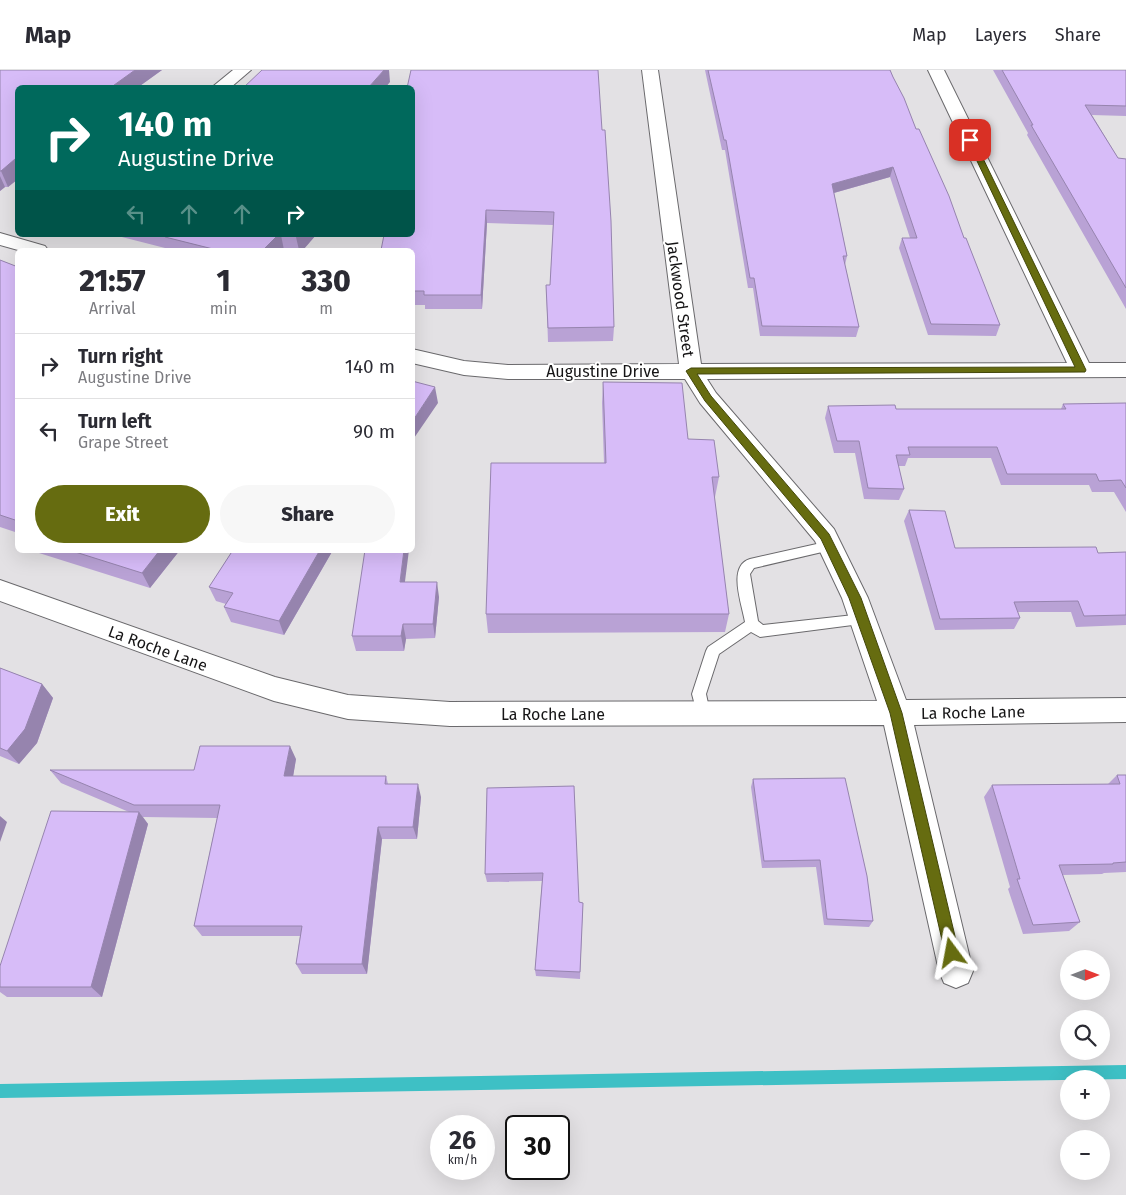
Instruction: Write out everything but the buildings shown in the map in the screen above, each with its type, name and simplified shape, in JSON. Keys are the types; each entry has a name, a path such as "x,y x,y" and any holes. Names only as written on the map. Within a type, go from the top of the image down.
{"street":[{"path":"223,85 243,70"},
{"name":"Jackwood Street","path":"650,70 691,371 708,398 825,536 855,598 896,713 956,971"},
{"path":"936,70 1082,370"},
{"path":"4,232 34,248"},
{"name":"Augustine Drive","path":"415,357 464,368 508,372 1126,370"},
{"name":"La Roche Lane","path":"0,590 274,690 348,707 450,714 896,713 1126,710"}],"lane":[{"path":"830,546 750,564 745,568 743,574 752,624 760,631 862,619"},
{"path":"703,713 700,694 713,651 752,624"}],"waterway":[{"path":"0,1091 1126,1072"}],"route":[{"path":"952,953 896,713 855,598 825,536 708,398 691,371 1082,370 970,140"}]}
